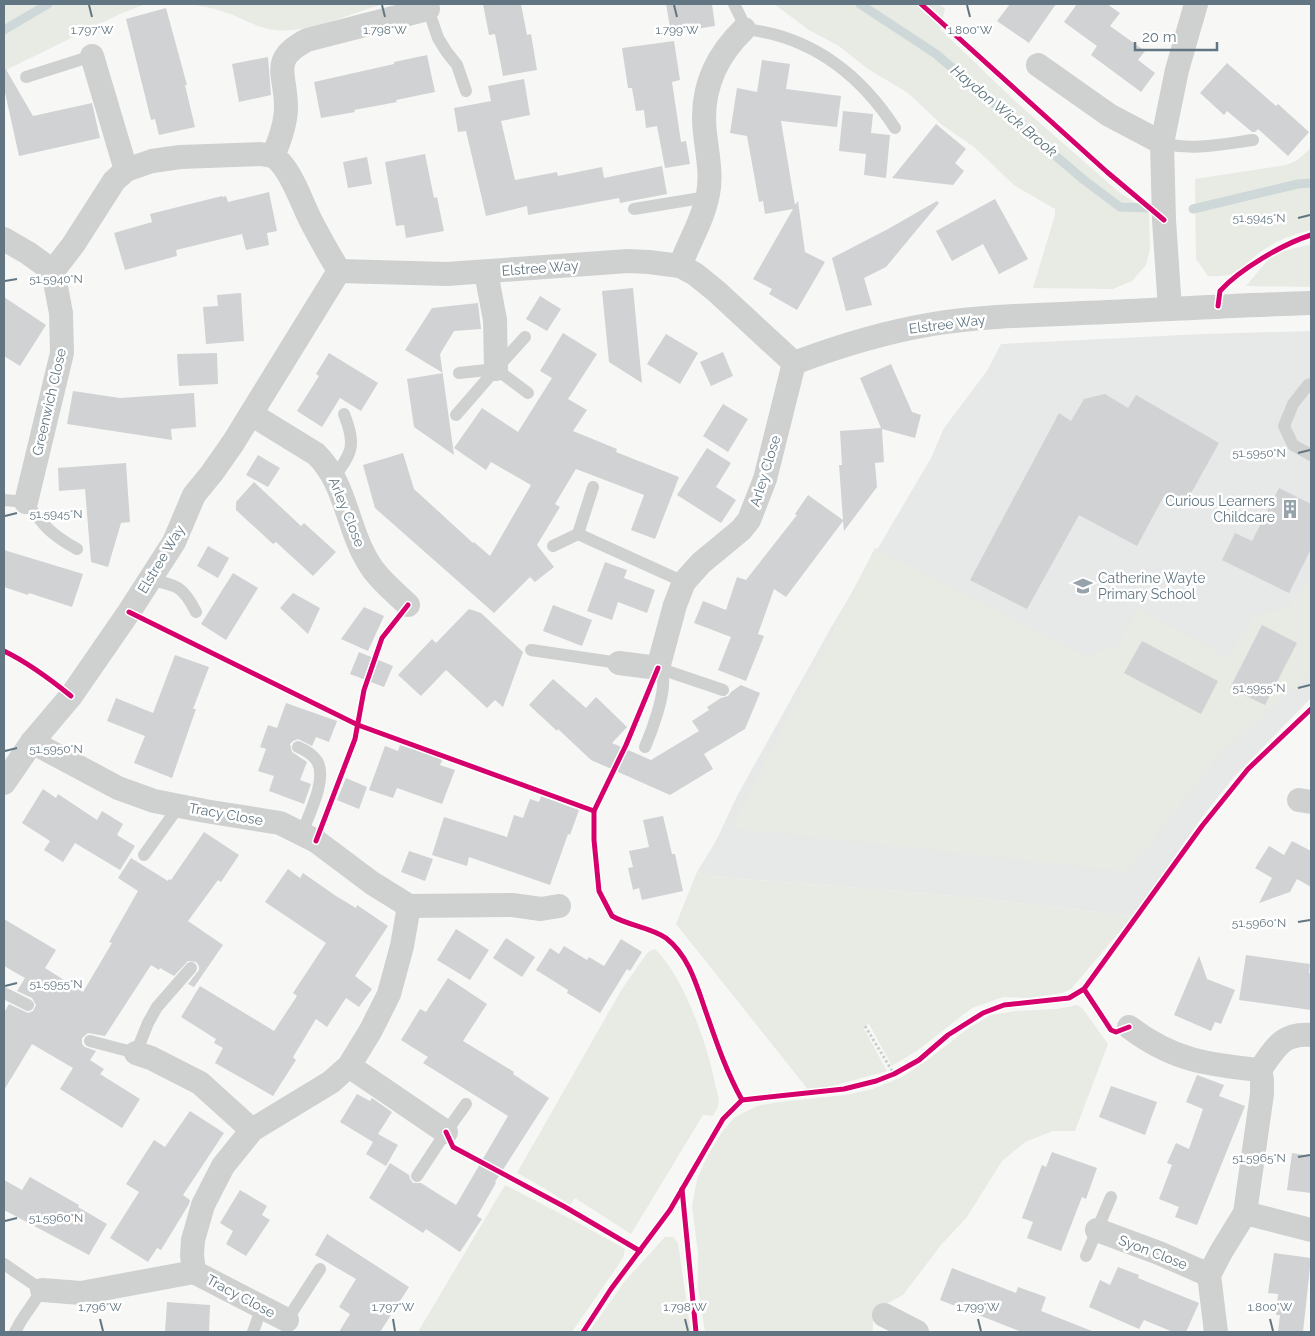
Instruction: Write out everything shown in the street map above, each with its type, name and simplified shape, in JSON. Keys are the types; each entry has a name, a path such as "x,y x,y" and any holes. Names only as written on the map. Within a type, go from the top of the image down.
{"street":[{"path":"1170,309 1164,220 1162,143 1177,70 1196,4"},
{"path":"273,156 282,136 285,120 286,106 281,71 282,62 292,50 307,40 428,10"},
{"path":"680,266 699,222 707,197 709,178 704,114 707,92 714,67 721,54 730,42 744,29"},
{"path":"92,56 126,170"},
{"path":"1038,65 1109,115 1162,143"},
{"path":"4,239 53,271 114,181 126,170 152,161 180,157 260,154 273,156 285,167 339,271"},
{"name":"Elstree Way","path":"4,783 32,742 71,696 150,580 174,542 194,495 212,473 251,414 339,271 419,274 486,272 628,261 680,266 696,274 716,291 794,363 826,351 874,337 934,324 999,318 1311,303"},
{"name":"Greenwich Close","path":"15,501 62,353 61,313 53,271"},
{"path":"486,272 495,320 496,369"},
{"name":"Arley Close","path":"658,668 674,605 684,582 701,563 735,536 749,520 765,479 794,363"},
{"name":"Arley Close","path":"251,414 316,454 330,470 370,567 408,605"},
{"path":"619,663 658,668"},
{"name":"Tracy Close","path":"32,742 118,788 154,801 280,823 316,841 372,883 409,906 402,946 389,994 371,1030 349,1066 331,1082 252,1130 223,1166 203,1205 193,1240 194,1272"},
{"path":"409,906 512,905 541,909 559,906"},
{"path":"1129,1027 1164,1050 1202,1063 1260,1070"},
{"path":"1216,1332 1209,1275 1245,1213 1262,1094 1260,1070 1272,1052 1287,1039 1298,1034 1311,1035"},
{"path":"136,1053 151,1058 200,1083 252,1130"},
{"path":"349,1066 446,1132"},
{"path":"1245,1213 1311,1230"},
{"name":"Syon Close","path":"1097,1230 1159,1253 1209,1275"},
{"name":"Tracy Close","path":"42,1290 81,1293 194,1272 287,1320"},
{"path":"884,1315 917,1332"}],"lane":[{"path":"734,4 744,29 762,30 795,41 820,52 844,68 880,105 895,128"},
{"path":"428,10 438,38 457,65 466,91"},
{"path":"26,77 92,56"},
{"path":"1162,143 1176,147 1189,147 1253,140"},
{"path":"634,208 707,197"},
{"path":"456,415 525,337"},
{"path":"459,374 496,369 528,393"},
{"path":"1311,384 1308,385 1293,404 1284,426 1293,445 1311,455"},
{"path":"334,477 346,461 351,449 352,438 344,414"},
{"path":"553,546 578,534 593,487"},
{"path":"15,501 56,538 77,549"},
{"path":"578,534 684,582"},
{"path":"150,580 173,584 181,589 189,598 196,612"},
{"path":"531,650 619,663"},
{"path":"658,668 723,690"},
{"path":"646,747 663,685 661,672 658,668"},
{"path":"298,747 305,750 318,762 320,772 320,784 302,834"},
{"path":"144,855 179,806"},
{"path":"90,1041 136,1053 157,1007 191,968"},
{"path":"4,993 28,1005"},
{"path":"418,1176 466,1104"},
{"path":"1086,1256 1111,1197"},
{"path":"4,1264 42,1290 20,1321 15,1332"},
{"path":"287,1320 320,1269"},
{"path":"253,1332 262,1307"}],"path":[{"path":"865,1026 895,1074"}],"shaded area":[{"path":"4,4 146,4 120,14 4,71"},
{"path":"190,4 383,4 314,26 300,29 275,30 255,25 207,7"},
{"path":"774,4 939,4 945,9 940,29 1015,101 1120,193 1149,211 1150,249 1146,265 1132,281 1113,289 1033,288 1055,215 1055,209 1015,186 974,147 942,125 908,93 868,69 839,46 809,30"},
{"path":"1311,148 1311,230 1273,244 1236,272 1229,275 1208,276 1196,259 1195,179 1286,165 1296,161"},
{"path":"1311,244 1311,287 1246,286 1276,253"},
{"name":"Catherine Wayte Primary School","path":"1311,331 1311,698 1233,778 1203,816 1133,916 958,896 709,876 697,872 716,841 737,796 828,633 931,458 944,428 987,371 1001,344 1203,334"},
{"path":"875,548 1086,656 1118,645 1138,608 1228,659 1254,615 1287,609 1306,582 1311,586 1311,673 1220,754 1128,872 731,828"},
{"path":"697,872 709,876 958,896 1133,916 1071,989 1062,993 1028,998 1003,997 972,1008 918,1050 892,1066 869,1024 863,1027 887,1071 810,1092 676,924"},
{"path":"655,949 666,961 685,993 693,1012 711,1067 719,1102 713,1116 703,1115 631,1234 575,1198 570,1205 517,1173 622,989 648,952"},
{"path":"1077,1005 1083,1009 1108,1044 1075,1131 1053,1131 1025,1142 1002,1161 967,1217 941,1245 903,1295 882,1306 873,1319 873,1332 705,1332 698,1288 698,1253 692,1207 697,1179 708,1155 722,1132 735,1117 757,1106 846,1095 873,1089 902,1077 969,1028 991,1015 1016,1011 1057,1009"},
{"path":"505,1185 625,1249 623,1258 572,1332 418,1332"},
{"path":"665,1237 673,1237 678,1243 691,1332 589,1332 625,1281"}],"building":[{"path":"483,4 521,4 527,35 531,34 537,70 503,76 495,34 489,35"},
{"path":"666,4 712,4 715,26 671,33"},
{"path":"1010,4 1056,4 1029,43 997,21"},
{"path":"1077,4 1107,4 1120,13 1110,26 1145,51 1138,60 1155,73 1141,92 1091,55 1097,46 1064,22"},
{"path":"166,8 187,85 185,85 195,127 159,135 155,119 151,120 126,19"},
{"path":"674,41 680,80 672,82 681,142 686,141 690,164 665,168 657,126 646,128 644,110 636,111 632,88 628,88 622,48"},
{"path":"427,55 435,92 396,100 397,102 354,110 355,112 321,118 314,82"},
{"path":"268,57 271,95 239,102 232,64"},
{"path":"762,60 790,64 786,89 841,96 837,127 781,121 795,205 798,201 805,252 825,262 797,310 769,294 772,289 753,279 793,209 765,214 763,201 759,202 747,136 730,133 737,88 757,92"},
{"path":"1227,63 1309,132 1288,156 1258,129 1252,132 1227,111 1224,115 1200,93"},
{"path":"4,66 33,116 92,103 100,138 19,156 4,88"},
{"path":"524,79 530,115 501,121 515,180 557,172 558,176 602,167 604,178 662,166 667,194 620,203 619,198 528,215 527,206 486,216 466,131 458,132 454,108 491,101 488,86"},
{"path":"843,111 873,114 871,133 890,135 886,178 864,175 866,154 839,151"},
{"path":"936,124 966,149 955,163 964,171 953,185 892,178"},
{"path":"425,154 434,198 437,197 444,231 406,238 404,225 396,226 385,162"},
{"path":"367,157 372,184 348,188 343,162"},
{"path":"269,192 277,231 267,233 269,245 246,250 242,234 176,250 177,256 125,270 114,233 152,222 150,214 222,196 226,196 228,202"},
{"path":"995,199 1028,259 999,274 983,244 952,261 936,231"},
{"path":"937,201 939,203 886,267 864,278 872,305 846,311 832,258"},
{"path":"633,288 642,383 609,362 602,291"},
{"path":"241,293 244,341 206,344 203,307 218,306 217,295"},
{"path":"540,296 561,309 547,331 526,319"},
{"path":"4,297 46,325 20,366 4,356"},
{"path":"478,303 481,329 454,331 440,354 443,373 405,350 432,308"},
{"path":"563,333 597,354 568,399 587,410 573,431 617,449 616,452 679,477 655,539 631,530 644,495 576,469 555,504 560,507 537,545 554,567 535,582 530,577 494,613 375,508 363,465 403,453 414,489 490,556 531,485 491,462 486,470 454,448 482,408 518,432 552,378 540,371"},
{"path":"666,334 698,353 680,384 647,364"},
{"path":"723,352 733,376 711,386 700,362"},
{"path":"217,353 218,384 179,386 177,354"},
{"path":"329,353 378,383 361,411 340,398 322,427 297,411 319,376 316,374"},
{"path":"891,364 912,412 921,415 915,438 882,429 884,462 875,463 877,487 844,531 843,521 786,597 774,589 758,634 764,636 746,681 718,670 731,637 694,623 703,601 726,610 737,577 746,580 797,515 795,514 808,495 843,520 839,465 842,465 840,431 881,428 860,378"},
{"path":"443,373 454,455 414,427 407,379"},
{"path":"73,391 120,398 194,393 196,427 171,429 172,440 67,424"},
{"path":"1105,394 1128,408 1136,395 1219,443 1184,506 1164,496 1137,546 1079,515 1027,609 970,580 1059,413 1071,421 1084,399"},
{"path":"723,404 748,419 728,452 703,436"},
{"path":"707,448 731,463 716,487 736,500 721,523 677,495"},
{"path":"258,455 280,468 268,487 246,475"},
{"path":"126,463 130,522 121,523 108,567 91,562 85,489 59,491 58,468"},
{"path":"254,482 301,526 304,523 336,552 313,576 276,542 273,544 236,510 236,502"},
{"path":"1279,488 1311,504 1311,549 1289,593 1222,560 1235,533 1252,541"},
{"path":"208,546 229,558 218,578 197,566"},
{"path":"4,550 83,574 72,607 4,587"},
{"path":"605,562 627,570 624,578 655,590 647,613 618,602 612,620 587,611"},
{"path":"233,573 258,588 226,640 201,624"},
{"path":"293,593 320,608 308,634 280,608"},
{"path":"553,605 592,620 582,646 543,631"},
{"path":"364,607 384,616 368,651 341,639"},
{"path":"469,609 481,613 523,652 503,707 495,700 487,708 446,670 421,696 398,675 432,639 436,643"},
{"path":"1262,625 1297,643 1265,705 1230,688"},
{"path":"1142,641 1218,681 1201,714 1124,673"},
{"path":"359,652 393,666 384,687 350,674"},
{"path":"175,655 209,667 193,709 196,709 172,778 134,763 145,736 107,721 116,698 153,713"},
{"path":"553,679 586,708 596,697 627,727 612,743 651,760 699,731 692,721 709,710 707,707 728,696 741,685 760,693 745,729 704,754 713,769 670,795 591,760 529,705"},
{"path":"286,703 337,721 329,742 316,737 312,746 298,739 290,744 292,752 307,762 300,780 311,784 304,804 269,791 274,776 258,771 266,749 260,747 268,725 277,728"},
{"path":"400,745 443,758 440,765 455,770 442,804 397,788 393,798 369,790 385,746 398,751"},
{"path":"346,778 367,787 359,809 337,800"},
{"path":"43,789 56,798 58,794 97,820 102,811 123,824 117,835 135,846 120,870 75,843 63,862 44,850 50,841 22,823"},
{"path":"541,796 579,810 570,835 568,834 550,885 469,857 467,866 432,855 444,817 507,837 514,815 523,818 530,799 539,802"},
{"path":"663,816 672,854 675,854 683,891 642,900 639,888 633,890 628,868 633,867 629,851 649,847 643,820"},
{"path":"204,832 239,855 221,882 218,880 188,921 223,945 194,987 188,984 199,970 196,962 188,961 174,976 151,965 105,1036 88,1033 82,1038 82,1044 85,1047 96,1051 90,1060 104,1069 100,1074 140,1099 122,1128 60,1089 73,1068 32,1044 4,1090 4,1013 9,1004 28,1013 33,1011 36,1005 32,998 17,991 25,978 4,966 4,919 56,950 45,968 83,992 112,943 109,942 138,891 118,878 131,858 168,881 169,879 171,880"},
{"path":"1292,841 1311,851 1311,887 1297,879 1290,892 1259,903 1272,878 1255,868 1269,846 1284,855"},
{"path":"409,851 433,859 425,881 401,872"},
{"path":"288,869 300,878 303,873 336,896 356,908 357,905 388,926 355,976 372,989 359,1007 346,998 327,1027 316,1019 293,1057 296,1060 273,1096 215,1063 223,1048 214,1043 216,1039 181,1017 200,986 274,1031 297,996 293,993 326,943 265,902"},
{"path":"456,929 489,950 470,980 437,960"},
{"path":"506,938 535,957 522,977 493,958"},
{"path":"621,939 642,952 630,971 627,969 600,1013 567,993 568,990 536,970 550,948 559,954 564,946 587,960 589,957 604,966"},
{"path":"1246,955 1310,964 1311,1010 1239,1000"},
{"path":"1199,956 1207,979 1235,990 1221,1024 1215,1022 1211,1031 1174,1015"},
{"path":"448,978 487,1004 463,1041 514,1072 513,1074 549,1098 495,1182 477,1216 482,1219 460,1252 426,1229 423,1233 369,1198 390,1163 409,1175 413,1183 421,1183 456,1205 508,1116 423,1063 428,1057 401,1040 420,1009 426,1012"},
{"path":"1197,1075 1224,1085 1219,1096 1245,1106 1197,1225 1175,1217 1179,1207 1159,1199 1172,1165 1167,1163 1176,1143 1189,1149 1203,1109 1186,1102"},
{"path":"1111,1086 1157,1102 1145,1135 1099,1117"},
{"path":"357,1094 370,1101 372,1098 392,1112 378,1134 398,1145 386,1166 366,1154 373,1142 340,1122"},
{"path":"190,1111 224,1133 183,1195 190,1200 189,1204 161,1250 157,1248 148,1262 110,1238 139,1192 126,1184 154,1140 165,1147"},
{"path":"1052,1152 1097,1168 1086,1199 1082,1197 1061,1251 1027,1238 1033,1222 1022,1218 1042,1165 1046,1167"},
{"path":"1292,1153 1311,1156 1311,1193 1287,1190"},
{"path":"30,1177 79,1205 78,1207 107,1224 89,1255 4,1210 4,1180 22,1190"},
{"path":"240,1190 267,1206 262,1215 270,1220 246,1256 226,1244 233,1231 220,1223"},
{"path":"327,1234 409,1287 380,1332 339,1332 350,1314 339,1307 356,1279 315,1255"},
{"path":"1274,1253 1311,1258 1303,1332 1278,1332 1280,1315 1276,1315 1278,1294 1268,1293"},
{"path":"1118,1267 1139,1275 1138,1278 1199,1303 1186,1332 1173,1332 1144,1320 1139,1329 1089,1307 1100,1280 1110,1285"},
{"path":"952,1268 1016,1293 1018,1287 1046,1297 1041,1311 1092,1331 1022,1332 940,1300"},
{"path":"167,1302 210,1305 209,1332 165,1332"}],"waterway":[{"name":"Haydon Wick Brook","path":"4,30 48,4"},
{"name":"Haydon Wick Brook","path":"860,4 936,54 1084,180 1120,207 1150,208"},
{"name":"Haydon Wick Brook","path":"1193,209 1298,184 1311,183"}],"cycle path":[{"path":"921,4 1107,172 1164,220"},
{"path":"1218,306 1220,291 1239,274 1275,251 1311,235"},
{"path":"316,841 355,739 364,690 382,638 408,605"},
{"path":"129,612 358,725 594,811"},
{"path":"4,651 39,672 71,696"},
{"path":"658,668 626,745 594,811 594,840 599,891 612,916 660,934 681,954 692,973 723,1058 742,1100"},
{"path":"583,1332 611,1289 670,1210 723,1119 742,1100 844,1089 876,1081 894,1074 919,1060 948,1035 983,1013 1004,1005 1069,998 1084,989 1202,826 1248,769 1311,709"},
{"path":"1084,989 1111,1030 1116,1032 1129,1027"},
{"path":"446,1132 453,1147 565,1207 640,1251"},
{"path":"682,1189 696,1332"}],"place":[{"name":"Curious Learners Childcare","path":"1290,509"},
{"name":"Catherine Wayte Primary School","path":"1083,586"}]}
